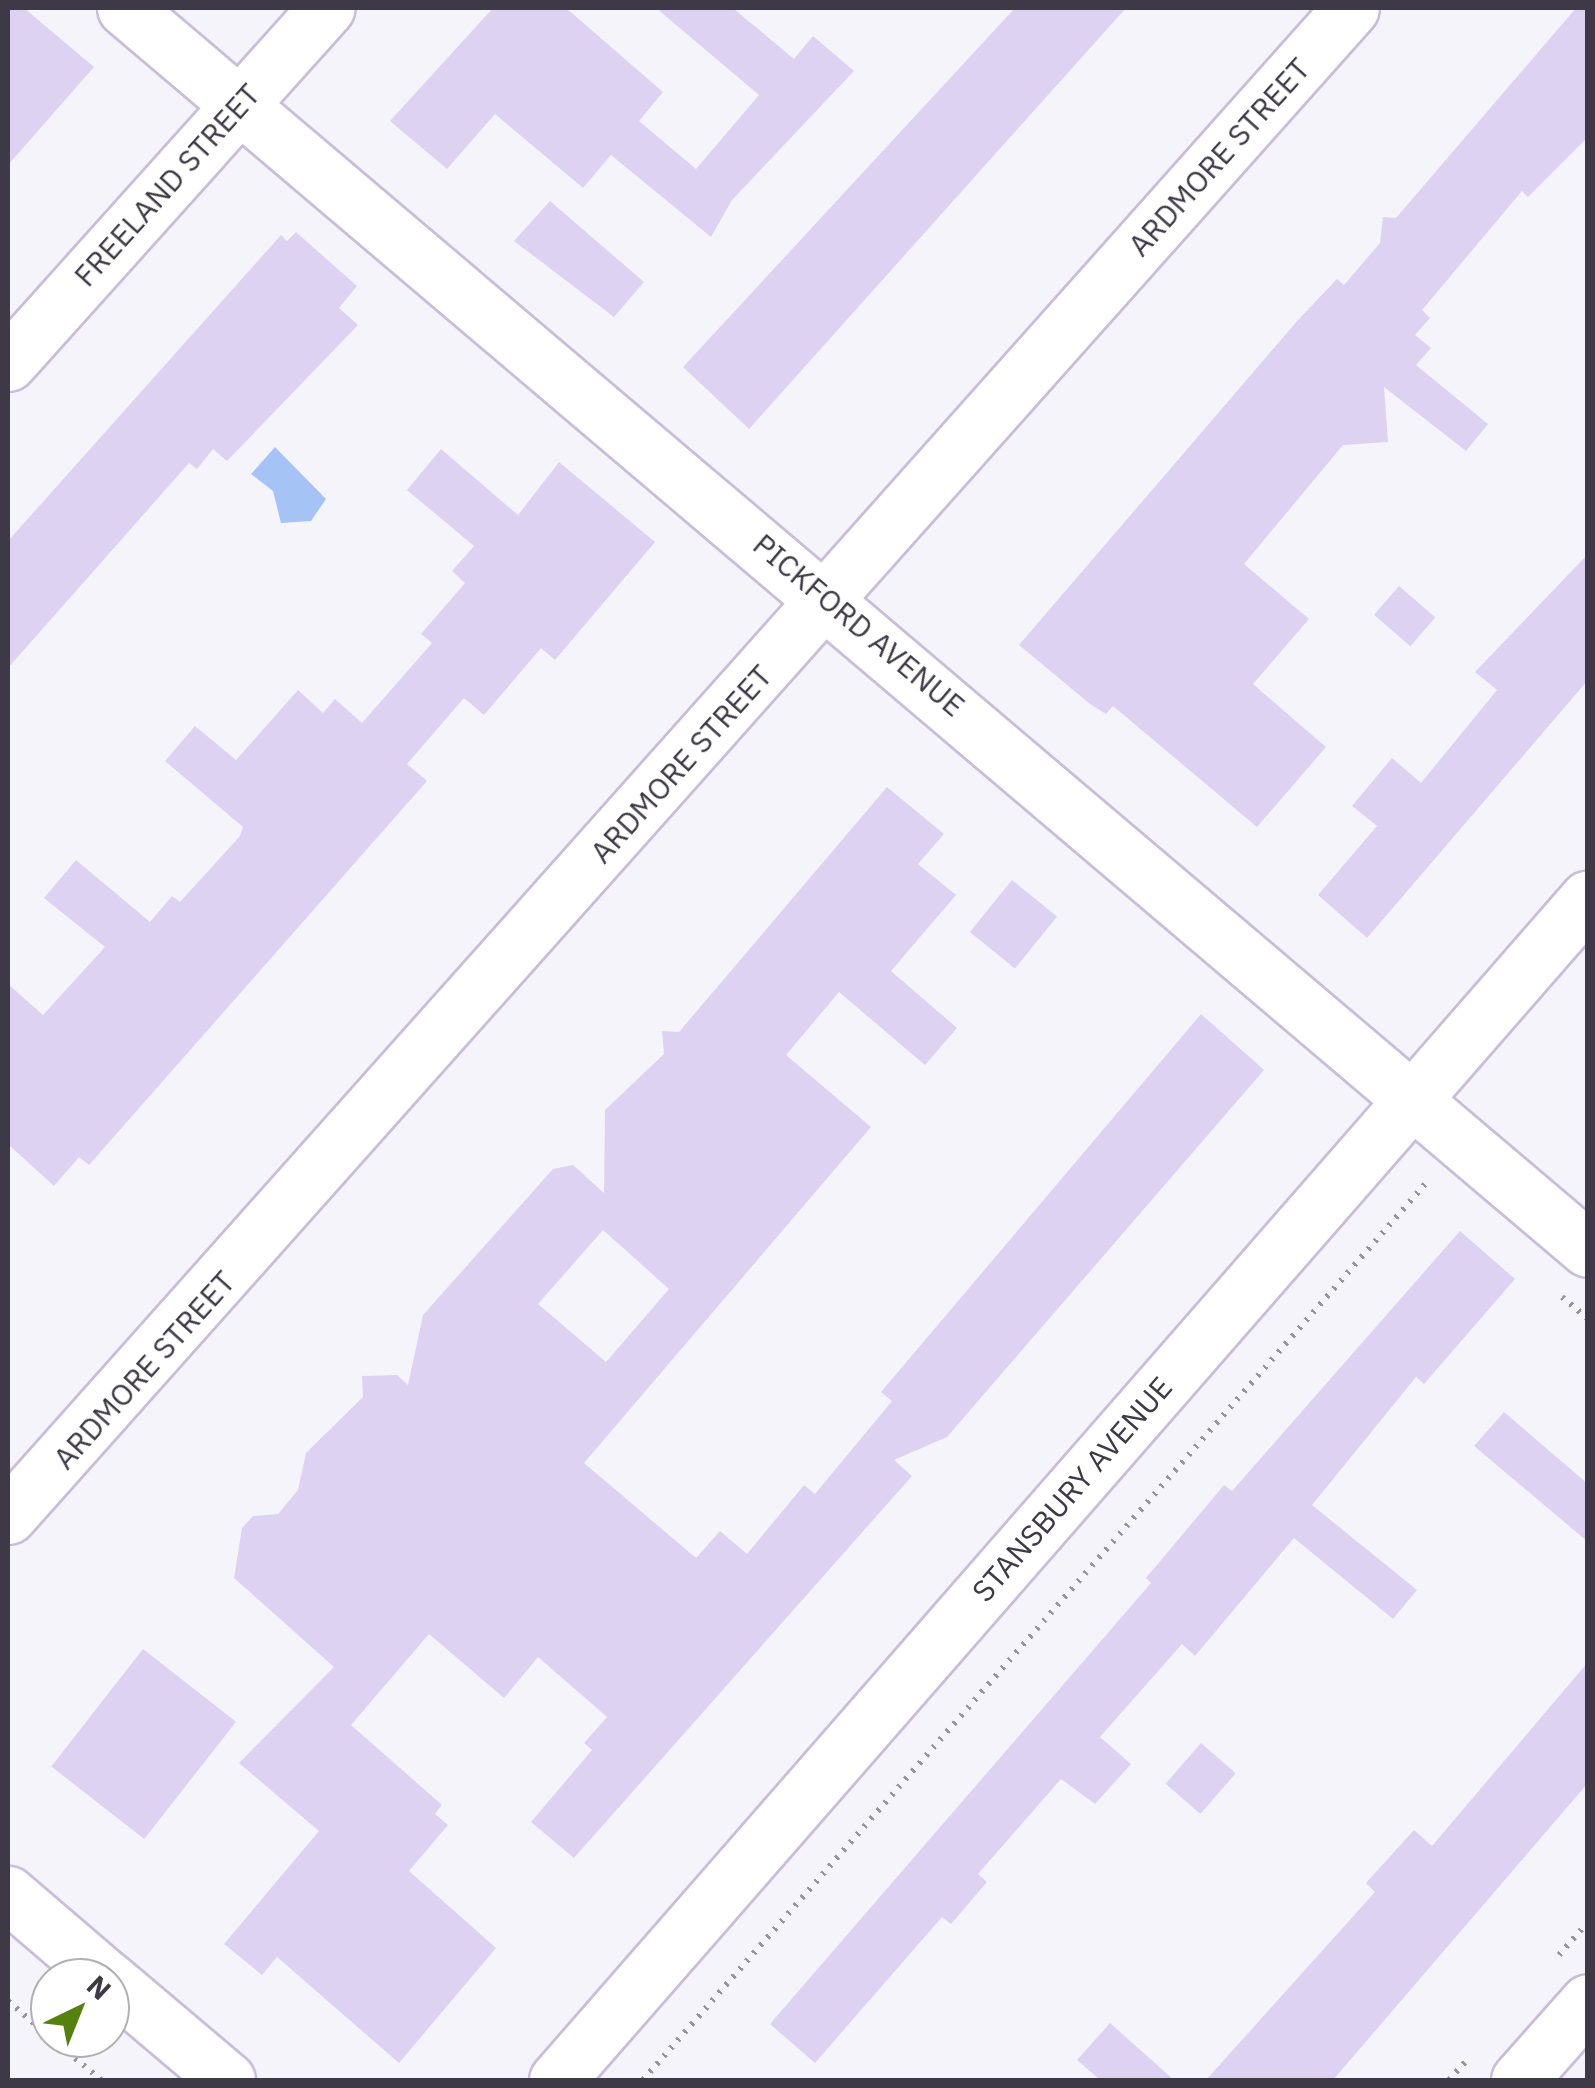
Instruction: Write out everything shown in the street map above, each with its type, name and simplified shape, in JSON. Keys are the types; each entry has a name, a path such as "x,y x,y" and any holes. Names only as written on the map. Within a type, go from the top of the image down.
{"street":[{"name":"PICKFORD AVENUE","path":"125,8 828,598 1588,1249"},
{"name":"FREELAND STREET","path":"8,363 327,8"},
{"name":"ARDMORE STREET","path":"8,1516 1352,8"},
{"name":"STANSBURY AVENUE","path":"557,2080 1588,898"},
{"path":"8,1894 82,1958"},
{"path":"130,1998 227,2080"},
{"path":"1519,2080 1588,2002"}],"path":[{"path":"643,2080 1426,1182 1441,1194"},
{"path":"1544,1282 1588,1319"},
{"path":"8,2001 30,2020"},
{"path":"74,2058 101,2080"}],"water":[{"path":"275,447 326,499 311,521 281,523 273,491 251,474"}],"building":[{"path":"8,8 24,8 94,67 8,165"},
{"path":"493,8 566,8 663,92 639,121 696,169 759,95 656,8 733,8 794,59 813,36 854,71 732,200 711,237 611,155 583,188 495,114 447,169 390,121"},
{"path":"1015,8 1126,8 749,429 683,367"},
{"path":"1576,8 1588,8 1588,137 1528,197 1522,191 1422,310 1430,318 1415,335 1431,348 1416,365 1488,424 1466,451 1384,387 1388,442 1343,445 1244,564 1309,619 1253,684 1326,747 1257,827 1113,706 1106,714 1090,704 1019,645 1298,320 1337,279 1344,285 1380,243 1383,217 1396,218"},
{"path":"550,201 644,282 614,317 514,241"},
{"path":"296,232 357,286 339,308 358,325 227,461 213,449 197,469 189,463 8,668 8,541 281,235 287,241"},
{"path":"441,449 518,515 559,462 655,542 555,660 541,648 484,715 464,698 407,764 427,781 89,1165 79,1157 54,1186 8,1144 8,984 43,1015 105,947 44,898 76,860 150,922 172,896 180,902 240,836 243,827 165,761 195,726 236,760 298,690 323,713 335,699 362,723 432,643 421,634 465,583 452,571 474,546 407,490"},
{"path":"1588,554 1588,680 1367,938 1318,895 1377,826 1352,806 1392,758 1421,783 1497,690 1475,672"},
{"path":"1399,586 1435,617 1410,646 1374,615"},
{"path":"887,787 944,834 918,864 956,895 891,971 957,1028 925,1065 839,992 786,1055 871,1127 584,1463 696,1558 720,1531 747,1554 804,1485 815,1494 892,1401 881,1392 1201,1014 1264,1070 947,1437 894,1460 912,1476 574,1858 531,1822 592,1750 584,1743 607,1717 538,1657 504,1698 429,1634 351,1725 442,1805 435,1814 448,1825 409,1871 496,1948 399,2063 277,1957 262,1975 224,1944 319,1831 239,1763 334,1667 234,1578 242,1528 253,1516 278,1514 298,1490 306,1453 363,1397 362,1376 397,1375 408,1385 423,1315 553,1169 573,1165 604,1193 605,1110 664,1054 662,1031 679,1032","holes":["603,1230 669,1289 606,1362 538,1304"]},
{"path":"1012,880 1057,917 1015,969 970,932"},
{"path":"1460,1231 1515,1279 1424,1384 1416,1377 1312,1505 1417,1590 1393,1619 1294,1538 1195,1656 1182,1644 1100,1737 1131,1764 1095,1804 1061,1779 978,1874 987,1882 951,1924 942,1917 815,2063 770,2024 1151,1583 1146,1578 1224,1485 1232,1491"},
{"path":"1504,1412 1588,1484 1588,1542 1474,1446"},
{"path":"143,1649 236,1722 144,1839 51,1766"},
{"path":"1588,1662 1588,1783 1333,2080 1206,2080 1375,1892 1366,1883 1414,1830 1432,1846"},
{"path":"1201,1743 1236,1773 1200,1814 1166,1784"},
{"path":"1110,2023 1174,2080 1100,2080 1077,2060"}]}
